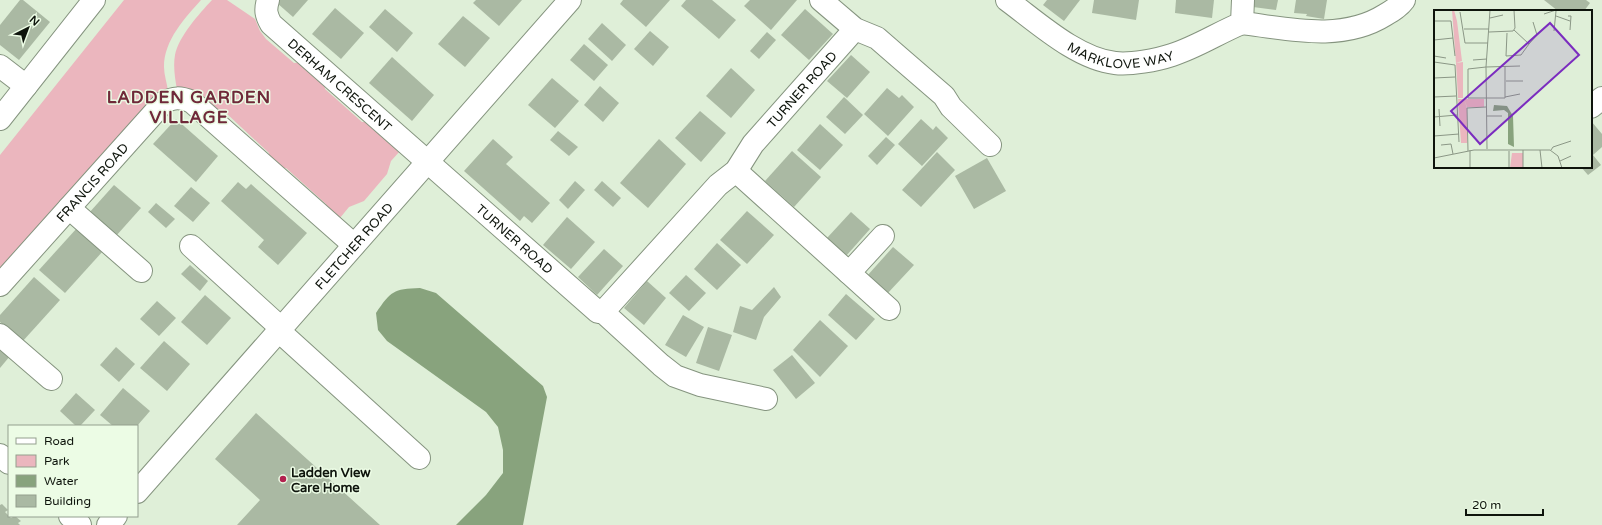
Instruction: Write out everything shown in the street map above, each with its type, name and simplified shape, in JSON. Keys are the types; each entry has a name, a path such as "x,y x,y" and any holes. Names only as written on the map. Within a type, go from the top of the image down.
{"street":[{"path":"0,119 94,0"},
{"name":"DERHAM CRESCENT","path":"268,0 265,9 271,24 427,163"},
{"name":"FLETCHER ROAD","path":"138,491 570,0"},
{"path":"821,0 855,29 877,38 944,96 951,107 990,145"},
{"name":"MARKLOVE WAY","path":"1007,0 1069,46 1091,56 1115,63 1150,61 1171,56 1198,45 1242,23"},
{"path":"1244,0 1242,23 1314,32 1346,30 1376,21 1399,7 1404,0"},
{"name":"TURNER ROAD","path":"603,312 718,185 736,171 753,144 855,29"},
{"path":"0,66 26,86"},
{"name":"FRANCIS ROAD","path":"0,285 163,103 172,98 182,98 192,102 354,245"},
{"path":"1592,106 1602,98"},
{"name":"TURNER ROAD","path":"427,163 598,312 603,312 675,376 700,385 766,399"},
{"path":"736,171 889,309"},
{"path":"69,208 141,271"},
{"path":"849,273 883,236"},
{"path":"190,246 419,458"},
{"path":"0,335 51,379"},
{"path":"0,455 8,462"},
{"path":"71,517 80,525"},
{"path":"108,525 115,517"}],"green space":[{"path":"124,0 201,0 188,14 171,39 165,57 164,67 168,91 0,281 0,155"},
{"path":"212,0 227,0 255,19 260,31 266,39 294,63 304,62 323,78 325,89 362,122 369,122 400,151 391,161 387,174 364,201 349,207 335,224 322,211 326,204 286,168 282,169 268,157 269,153 226,113 220,115 177,90 174,63 177,48 190,26"}],"water":[{"path":"420,288 436,293 543,386 547,397 523,525 456,525 486,495 503,473 503,450 498,427 486,412 387,341 378,330 376,313 389,296 404,289"}],"building":[{"path":"20,0 23,0 50,22 19,60 0,45 0,25"},
{"path":"280,0 308,0 293,17 277,3"},
{"path":"476,0 522,0 499,26 473,3"},
{"path":"623,0 670,0 646,27 620,4"},
{"path":"686,0 712,0 736,20 719,39 681,6"},
{"path":"750,0 797,0 771,30 744,6"},
{"path":"1047,0 1080,0 1064,21 1043,5"},
{"path":"1094,0 1139,0 1136,20 1092,13"},
{"path":"1176,0 1214,0 1212,18 1175,13"},
{"path":"1254,0 1278,0 1276,10 1253,7"},
{"path":"1296,0 1327,0 1324,19 1306,16 1307,14 1294,13"},
{"path":"1544,0 1586,0 1590,3 1585,10 1557,10"},
{"path":"335,8 364,33 341,59 312,34"},
{"path":"385,9 413,33 397,52 369,27"},
{"path":"805,9 833,34 809,60 781,35"},
{"path":"463,16 490,38 465,67 438,44"},
{"path":"602,23 626,45 612,61 588,39"},
{"path":"650,31 669,47 653,66 634,49"},
{"path":"767,32 776,40 759,59 750,51"},
{"path":"584,44 608,65 594,81 570,60"},
{"path":"851,55 870,72 847,98 827,81"},
{"path":"392,57 434,95 412,121 369,83"},
{"path":"731,68 755,90 731,118 706,96"},
{"path":"552,78 579,101 555,128 528,105"},
{"path":"600,86 619,103 603,122 584,105"},
{"path":"887,88 899,98 902,95 914,107 888,136 864,114"},
{"path":"844,97 863,115 845,134 826,117"},
{"path":"700,111 726,133 701,162 675,138"},
{"path":"176,119 218,156 196,182 153,144"},
{"path":"921,119 933,130 936,126 948,138 922,166 898,144"},
{"path":"1592,122 1602,134 1602,147 1593,155 1601,165 1588,175 1582,168 1592,168"},
{"path":"820,124 843,145 820,170 797,150"},
{"path":"558,131 578,147 569,156 550,140"},
{"path":"886,137 895,145 877,165 868,156"},
{"path":"493,139 513,157 506,164 550,203 532,223 524,216 520,221 464,171"},
{"path":"659,139 686,164 648,208 620,183"},
{"path":"792,151 821,177 794,207 765,181"},
{"path":"937,152 955,170 921,207 902,190"},
{"path":"987,158 1006,191 974,209 955,176"},
{"path":"575,181 585,190 568,209 559,200"},
{"path":"602,181 621,198 613,207 594,190"},
{"path":"238,182 246,189 251,184 307,233 278,265 258,247 264,240 221,201"},
{"path":"114,185 141,208 116,236 89,213"},
{"path":"191,187 210,203 193,222 174,206"},
{"path":"156,203 175,219 166,228 148,212"},
{"path":"747,211 774,235 747,264 720,240"},
{"path":"851,212 870,229 846,256 827,238"},
{"path":"567,217 595,242 571,269 543,245"},
{"path":"77,228 103,251 65,293 39,270"},
{"path":"717,243 741,265 717,290 694,269"},
{"path":"893,247 914,265 887,294 867,276"},
{"path":"604,249 623,266 597,295 578,277"},
{"path":"190,265 208,281 200,291 181,274"},
{"path":"686,275 706,293 689,311 669,293"},
{"path":"34,277 60,300 22,342 0,322 0,315"},
{"path":"647,281 666,298 644,325 624,308"},
{"path":"774,287 781,297 764,317 756,340 733,332 740,306 752,310"},
{"path":"846,294 875,319 856,340 828,315"},
{"path":"205,295 231,318 207,345 181,322"},
{"path":"157,301 176,318 159,336 140,319"},
{"path":"683,315 704,327 686,357 665,345"},
{"path":"820,320 848,346 820,377 793,350"},
{"path":"708,327 732,335 719,371 696,363"},
{"path":"164,341 190,364 167,391 140,368"},
{"path":"0,347 10,356 0,368"},
{"path":"116,347 135,364 119,382 100,365"},
{"path":"792,355 815,383 796,399 773,370"},
{"path":"123,388 150,411 138,425 112,425 100,415"},
{"path":"76,393 95,410 81,425 75,425 60,411"},
{"name":"Ladden View Care Home","path":"256,413 380,525 237,525 260,500 215,459"},
{"path":"2,504 8,510 5,512 8,517 16,517 21,521 18,523 20,525 0,525 0,505"}],"place":[{"name":"Ladden View Care Home","path":"283,479"}],"district":[{"name":"LADDEN GARDEN VILLAGE","path":"189,107"}]}
